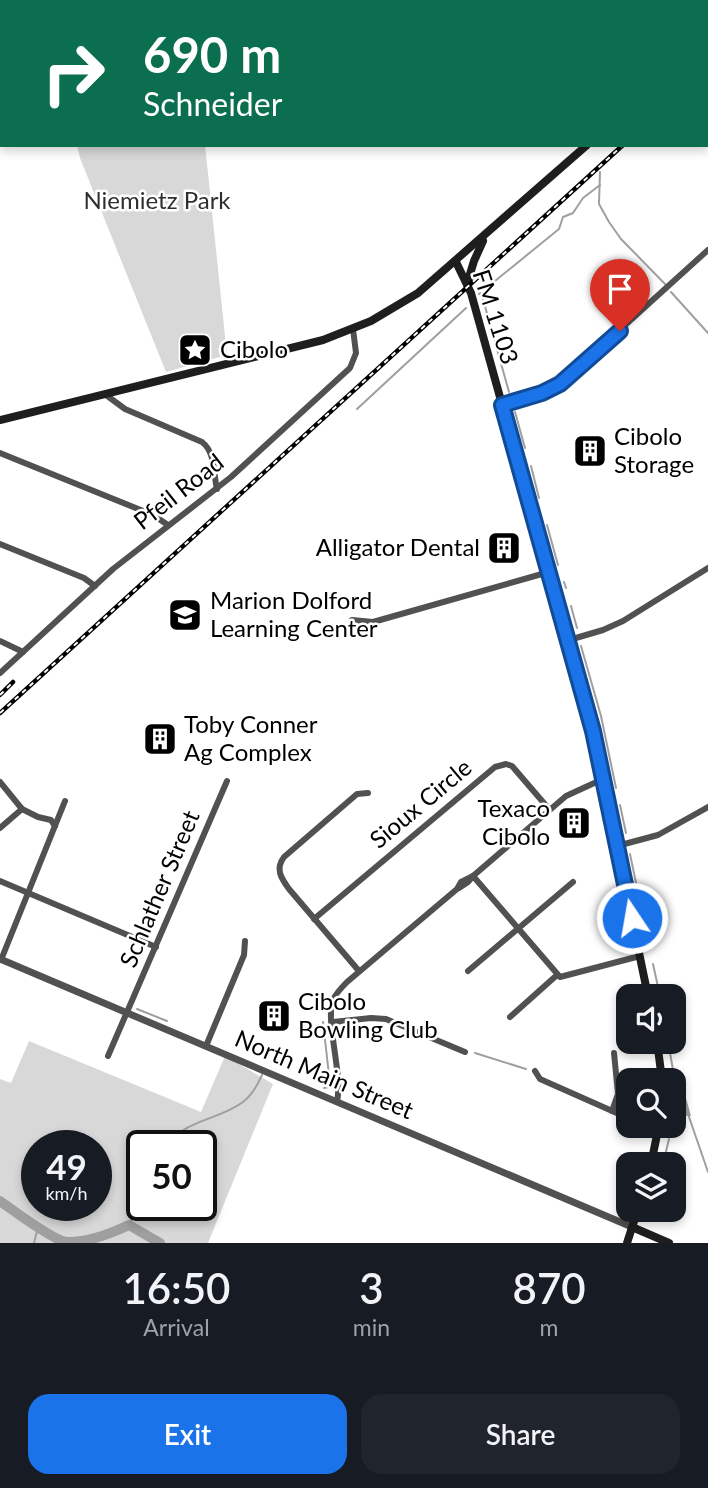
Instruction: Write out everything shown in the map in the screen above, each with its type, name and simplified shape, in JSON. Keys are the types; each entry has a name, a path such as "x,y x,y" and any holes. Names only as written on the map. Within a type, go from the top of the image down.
{"main road":[{"path":"0,420 323,341 353,329 405,302 456,262 585,147"},
{"path":"467,284 479,248 488,234"},
{"name":"FM 1103","path":"456,262 467,284 593,731 646,984"},
{"path":"627,1243 634,1222"},
{"path":"632,1227 669,1243"}],"street":[{"path":"502,405 542,393 560,384 708,250"},
{"name":"Pfeil Road","path":"0,673 95,586 168,525 217,489 350,368 356,353 353,329"},
{"path":"106,394 125,409 202,442 210,452 217,489"},
{"path":"0,453 153,515 168,525"},
{"path":"0,544 84,578 95,586"},
{"path":"569,640 623,621 708,568"},
{"path":"352,620 373,622 549,572"},
{"path":"0,641 23,652"},
{"name":"Sioux Circle","path":"314,919 495,766 512,766 549,809"},
{"path":"337,1102 339,1086 332,1006 334,998 347,982 549,809 573,791 603,779"},
{"name":"Schlather Street","path":"108,1056 227,781"},
{"path":"0,782 22,809 51,820 55,826"},
{"path":"359,971 280,876 281,860 357,794 368,793"},
{"path":"1,959 65,801"},
{"path":"617,846 658,835 708,807"},
{"path":"0,828 22,809"},
{"path":"472,876 557,975 565,977 640,956"},
{"path":"0,881 156,947"},
{"path":"468,971 573,882"},
{"path":"206,1046 244,955 245,941"},
{"name":"North Main Street","path":"1,959 632,1227"},
{"path":"510,1017 557,975"},
{"path":"333,1022 370,1017 386,1019 465,1052"},
{"path":"612,1111 618,1094 614,1053"},
{"path":"535,1071 540,1079 616,1113"}],"green space":[{"name":"Niemietz Park","path":"77,147 205,147 227,355 166,372"},
{"path":"29,1041 201,1112 225,1056 273,1084 217,1221 217,1130 126,1130 126,1221 217,1221 208,1243 0,1243 0,1079 11,1083"}],"shaded area":[{"path":"686,1098 691,1116 686,1116"}],"waterway":[{"path":"600,172 599,204 609,222 621,239 665,284"},
{"path":"479,294 559,229 563,217 573,213 583,198 600,185"},
{"path":"481,292 509,392"},
{"path":"671,292 708,333"},
{"path":"357,409 466,308"},
{"path":"515,412 525,448"},
{"path":"531,466 539,498"},
{"path":"547,525 558,565"},
{"path":"564,582 566,588"},
{"path":"571,606 577,628"},
{"path":"581,646 601,716 616,788"},
{"path":"620,805 626,833"},
{"path":"630,854 641,907"},
{"path":"645,923 648,941"},
{"path":"653,964 657,984"},
{"path":"137,1009 167,1021"},
{"path":"323,1022 330,1084 324,1088"},
{"path":"475,1053 526,1069"},
{"path":"670,1054 673,1068"},
{"path":"184,1130 243,1102 262,1075"},
{"path":"688,1114 708,1172"},
{"path":"666,1152 669,1139"},
{"path":"0,1201 42,1230 66,1242 90,1239 129,1225 160,1243"},
{"path":"129,1225 131,1221"},
{"path":"34,1243 38,1227"}],"railway":[{"path":"0,713 621,147"},
{"path":"0,695 13,682"}],"place":[{"name":"Cibolo","path":"195,350"},
{"name":"Cibolo Storage","path":"590,451"},
{"name":"Alligator Dental","path":"504,548"},
{"name":"Marion Dolford Learning Center","path":"185,615"},
{"name":"Toby Conner Ag Complex","path":"160,739"},
{"name":"Texaco Cibolo","path":"574,823"},
{"name":"Cibolo Bowling Club","path":"274,1016"}],"route":[{"path":"620,331 560,384 542,393 502,405 593,731 632,918"}]}
